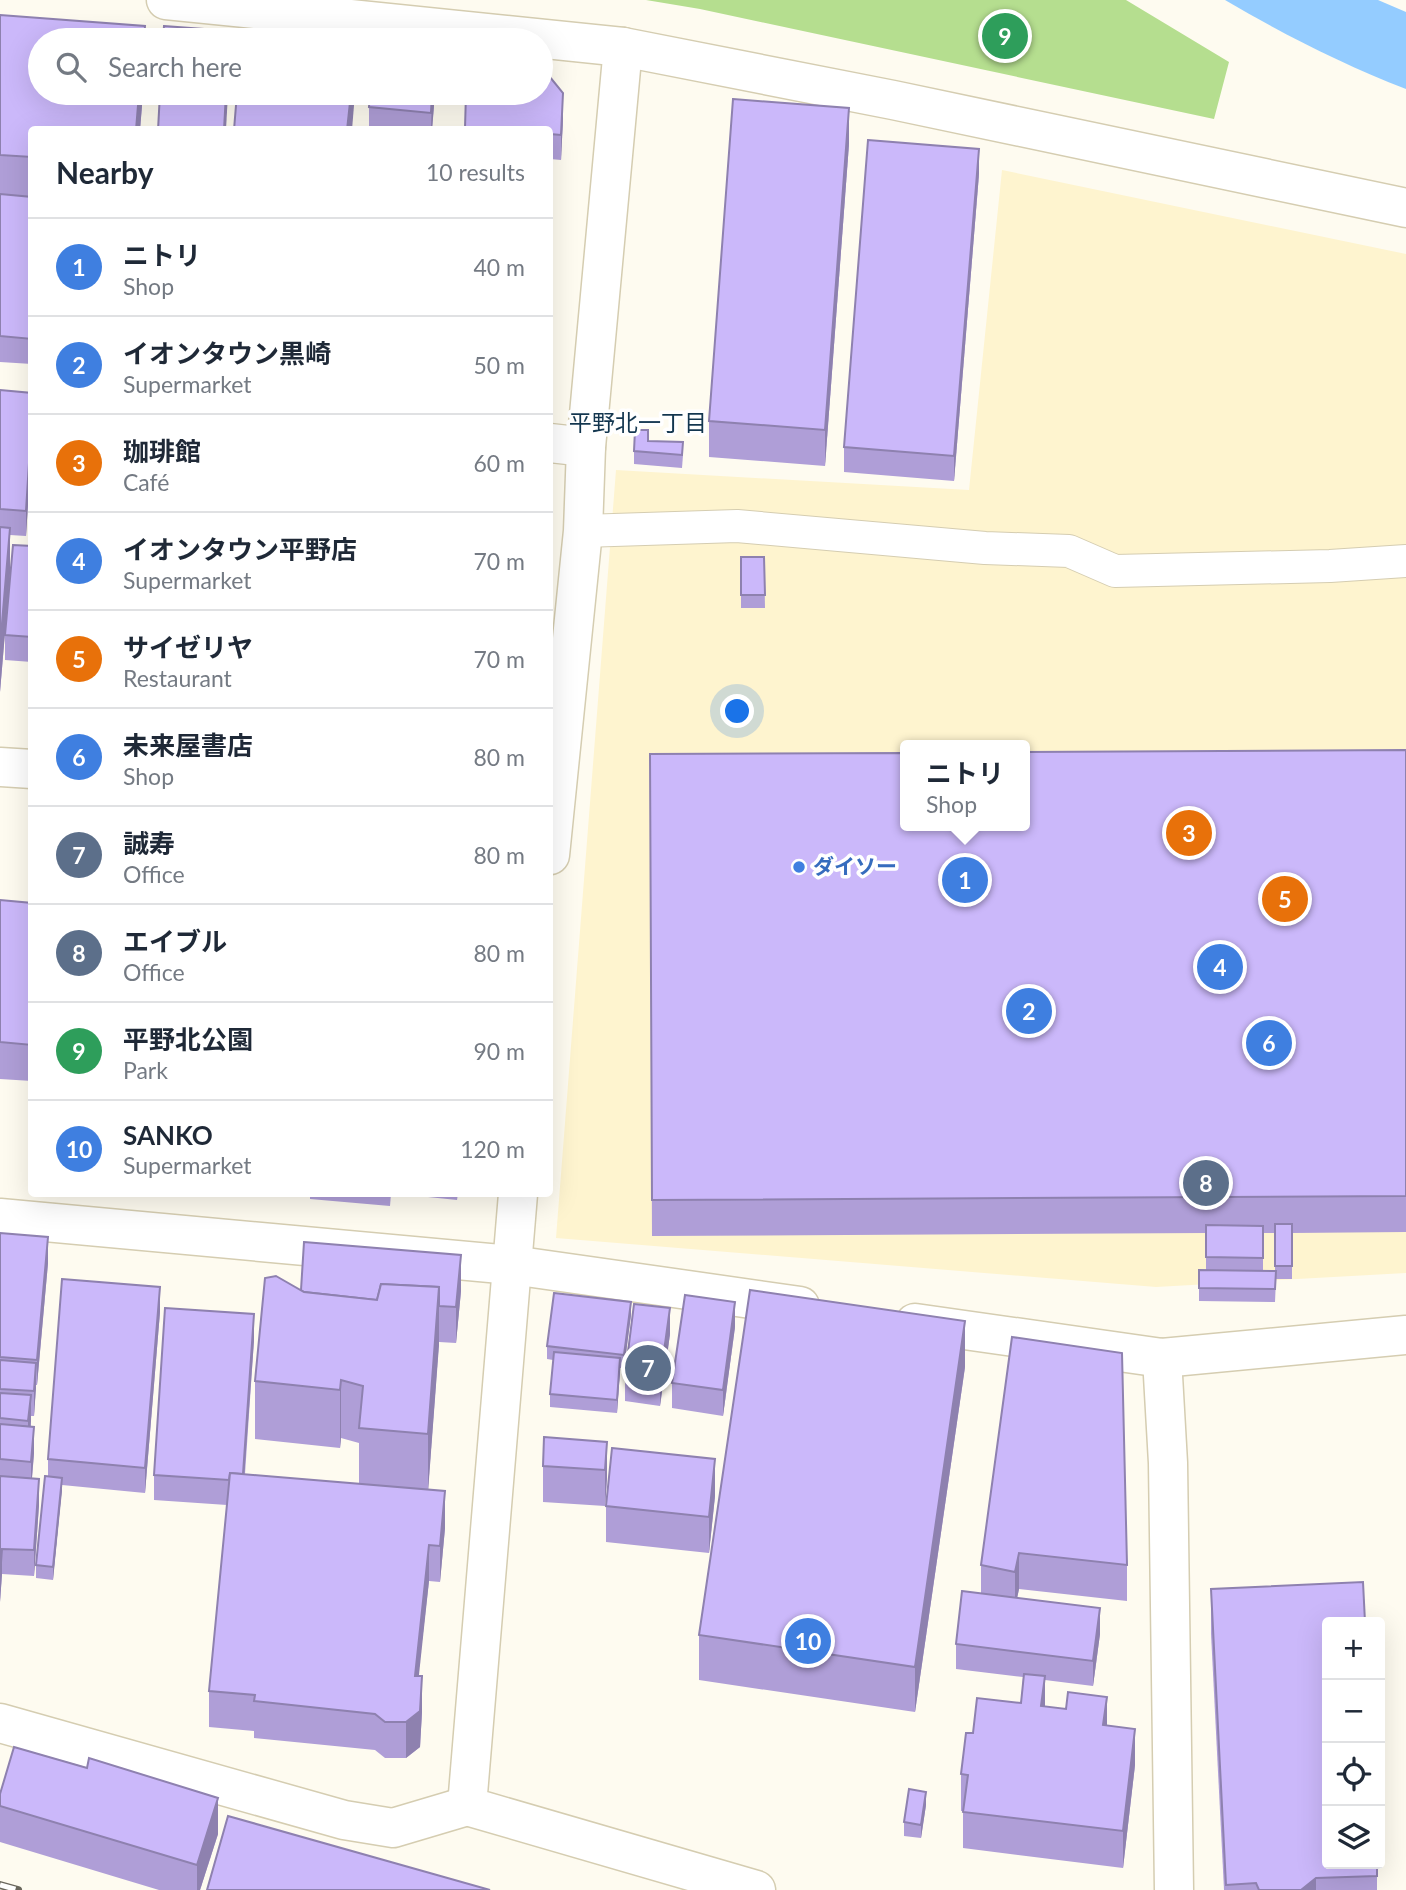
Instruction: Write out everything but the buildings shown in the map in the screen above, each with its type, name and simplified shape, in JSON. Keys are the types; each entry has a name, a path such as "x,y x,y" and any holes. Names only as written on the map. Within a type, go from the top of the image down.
{"street":[{"path":"166,0 439,28"},
{"path":"553,40 624,47 906,102 1406,208"},
{"path":"553,793 583,531 568,445 624,47"},
{"path":"0,768 28,769"},
{"path":"467,1806 518,1197"},
{"path":"0,1218 512,1265 830,1310"},
{"path":"885,1318 1162,1358 1406,1335"},
{"path":"1162,1358 1168,1463 1174,1890"},
{"path":"0,1723 344,1820 393,1828 467,1806 756,1890"}],"lane":[{"path":"583,531 737,526 985,548 1069,551 1115,571 1330,566 1406,561"}],"shaded area":[{"path":"1002,170 1406,254 1406,1273 1156,1287 556,1238 616,470 969,490"}],"green space":[{"path":"646,0 1126,0 1229,62 1214,119 700,9"}],"water":[{"path":"1225,0 1378,0 1406,12 1406,89 1314,48"}],"railway":[{"path":"0,1885 18,1890"}],"place":[{"name":"平野北公園","path":"1005,36"},
{"name":"珈琲館","path":"1189,833"},
{"name":"ダイソー","path":"799,867"},
{"name":"ニトリ","path":"965,880"},
{"name":"サイゼリヤ","path":"1285,899"},
{"name":"イオンタウン平野店","path":"1220,967"},
{"name":"イオンタウン黒崎","path":"1029,1011"},
{"name":"未来屋書店","path":"1269,1043"},
{"name":"エイブル","path":"1206,1183"},
{"name":"誠寿","path":"648,1368"},
{"name":"SANKO","path":"808,1641"}],"district":[{"name":"平野北一丁目","path":"638,423"}]}
